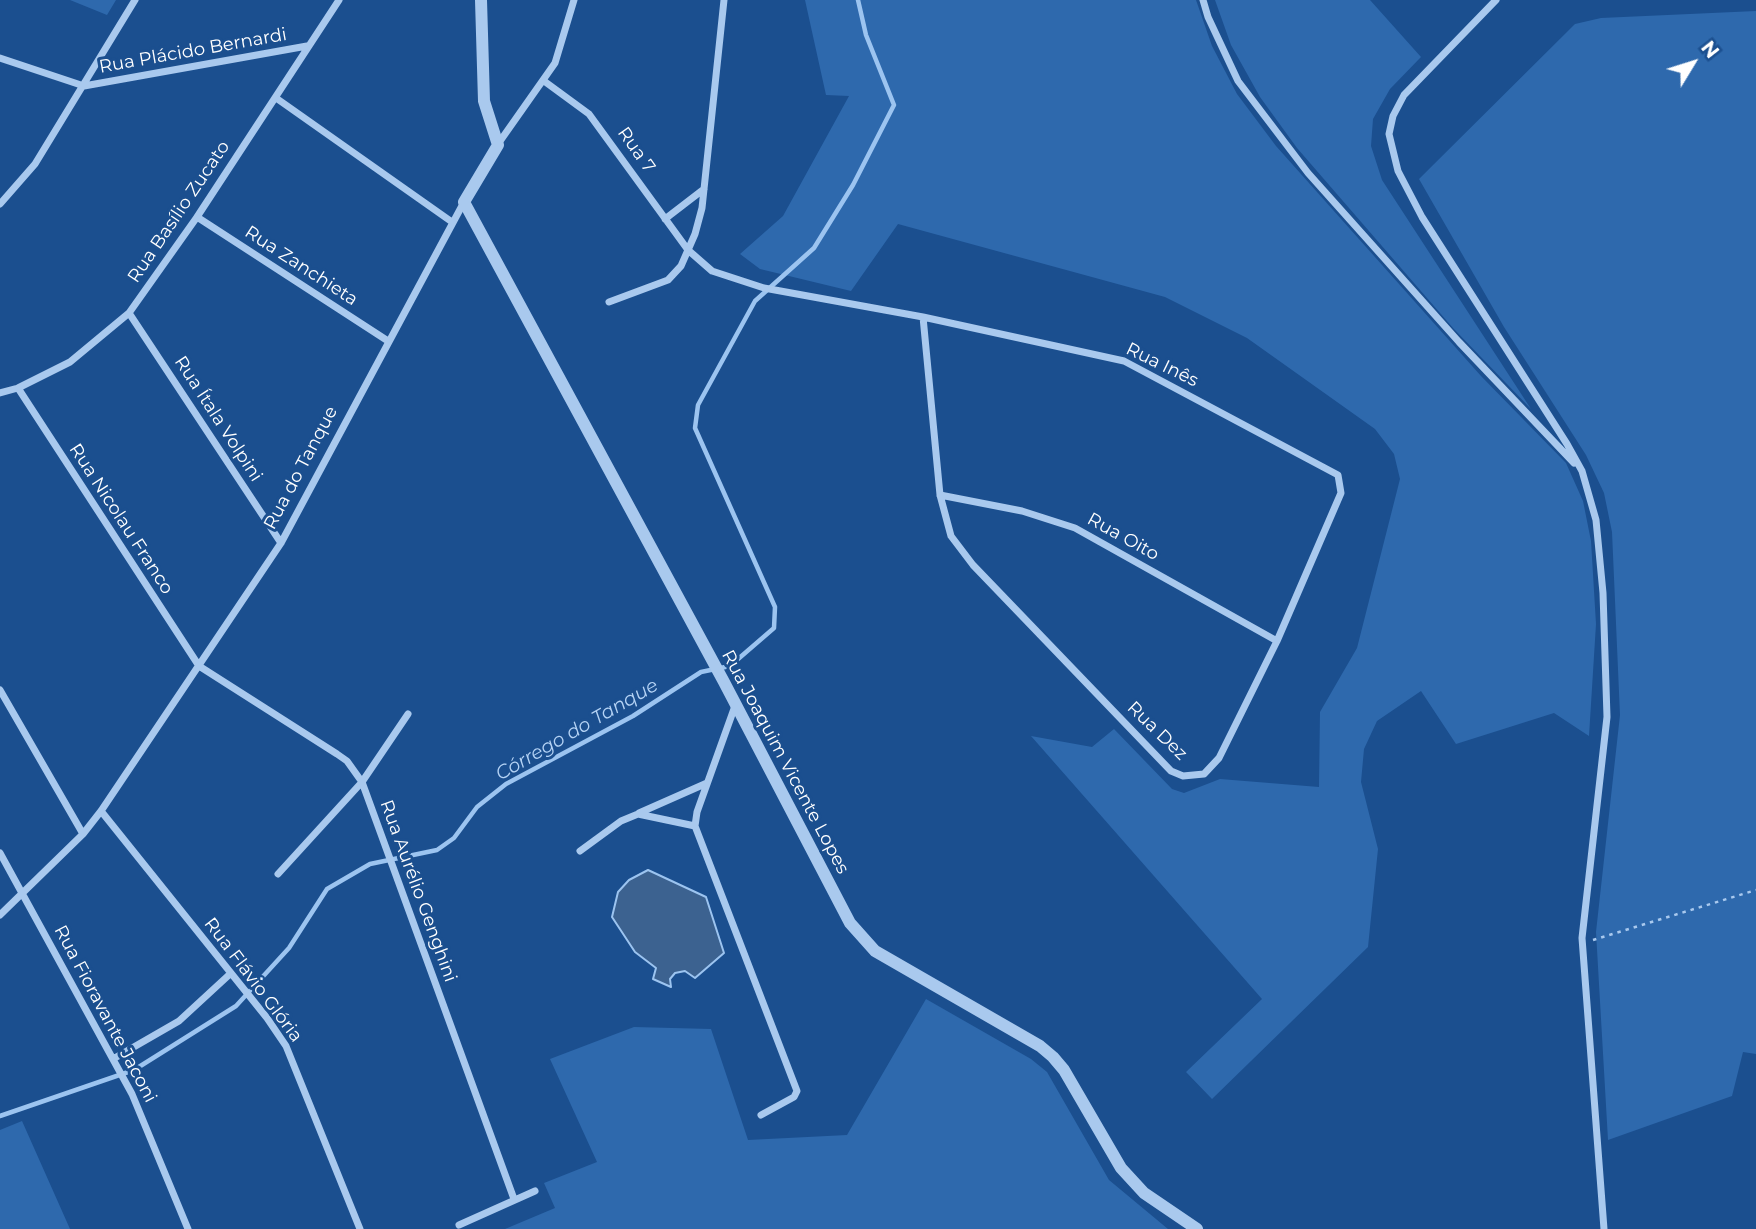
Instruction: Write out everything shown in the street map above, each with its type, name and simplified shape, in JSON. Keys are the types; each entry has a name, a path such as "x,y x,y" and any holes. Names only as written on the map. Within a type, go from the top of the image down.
{"street":[{"path":"0,204 35,164 135,0"},
{"name":"Rua Basílio Zucato","path":"0,393 18,388 69,362 129,313 197,217 339,0"},
{"path":"481,0 484,101 498,145"},
{"name":"Rua do Tanque","path":"0,915 83,834 102,811 281,543 452,222 498,145 544,81 563,43 575,0"},
{"path":"609,302 668,280 681,266 688,250 701,215 724,0"},
{"path":"1203,0 1208,17 1238,81 1308,173 1459,342 1582,471"},
{"path":"1496,0 1404,95 1391,125 1391,151 1422,217 1582,471 1596,520 1603,593 1608,717 1583,917 1583,943 1604,1229"},
{"name":"Rua Plácido Bernardi","path":"84,86 307,46"},
{"path":"0,58 84,86"},
{"name":"Rua 7","path":"544,81 589,114 688,250"},
{"path":"276,98 452,222"},
{"path":"665,219 704,189"},
{"name":"Rua Joaquim Vicente Lopes","path":"464,202 724,682 850,923 875,951 1040,1046 1053,1057 1064,1070 1121,1168 1144,1193 1197,1229"},
{"name":"Rua Zanchieta","path":"197,217 388,341"},
{"name":"Rua Inês","path":"688,250 712,271 743,283 923,317 1124,361 1333,471"},
{"name":"Rua Ítala Volpini","path":"129,313 281,543"},
{"path":"923,317 940,495"},
{"name":"Rua Nicolau Franco","path":"18,388 199,666"},
{"name":"Rua Dez","path":"940,495 945,524 960,550 1171,771 1182,776 1195,776 1213,766 1277,641 1340,493 1341,481 1333,471"},
{"name":"Rua Oito","path":"940,495 1022,511 1074,528 1277,641"},
{"name":"Rua Aurélio Genghini","path":"199,666 347,761 362,782 514,1199"},
{"path":"0,690 83,834"},
{"path":"736,705 707,783 695,826 797,1087 794,1097 761,1115"},
{"path":"278,874 362,782 408,714"},
{"path":"580,851 621,821 707,783"},
{"name":"Rua Flávio Glória","path":"102,811 267,1018 291,1055 360,1229"},
{"path":"638,814 695,826"},
{"name":"Rua Fioravante Jaconi","path":"0,853 132,1094 188,1229"},
{"path":"115,1062 179,1021 231,976"},
{"path":"459,1225 535,1191"}],"path":[{"path":"1583,943 1756,890"}],"shaded area":[{"path":"70,0 116,0 107,15"},
{"path":"805,0 1196,0 1212,46 1237,94 1276,146 1481,376 1566,463 1583,501 1591,541 1596,624 1589,736 1554,713 1456,744 1421,691 1377,721 1364,749 1361,782 1378,849 1368,947 1212,1099 1186,1072 1262,999 1031,736 1092,747 1114,729 1172,789 1184,793 1220,779 1319,787 1320,712 1357,648 1400,479 1394,454 1375,429 1247,338 1165,297 898,224 851,291 760,269 740,254 783,216 849,96 826,95"},
{"path":"1215,0 1370,0 1421,57 1390,89 1373,119 1371,146 1382,180 1531,409 1453,328 1297,148 1260,97 1231,45"},
{"path":"1756,11 1756,1054 1743,1052 1732,1096 1608,1140 1596,932 1620,715 1612,532 1604,493 1586,455 1504,327 1419,179 1575,24 1601,18"},
{"path":"648,870 706,897 724,953 695,978 685,971 675,973 670,979 671,987 653,979 656,968 635,952 612,917 618,892 629,880"},
{"path":"926,999 1031,1059 1047,1072 1109,1180 1168,1229 505,1229 555,1208 544,1183 597,1162 550,1059 634,1027 711,1029 748,1140 847,1135"},
{"path":"22,1121 70,1229 0,1229 0,1130"}],"waterway":[{"name":"Córrego do Tanque","path":"0,1116 134,1070 236,1006 289,948 327,889 370,864 437,850 454,838 477,807 506,784 633,716 701,672 730,666 774,628 775,607 695,428 698,405 755,301 814,248 853,185 894,105 866,35 858,0"}]}
